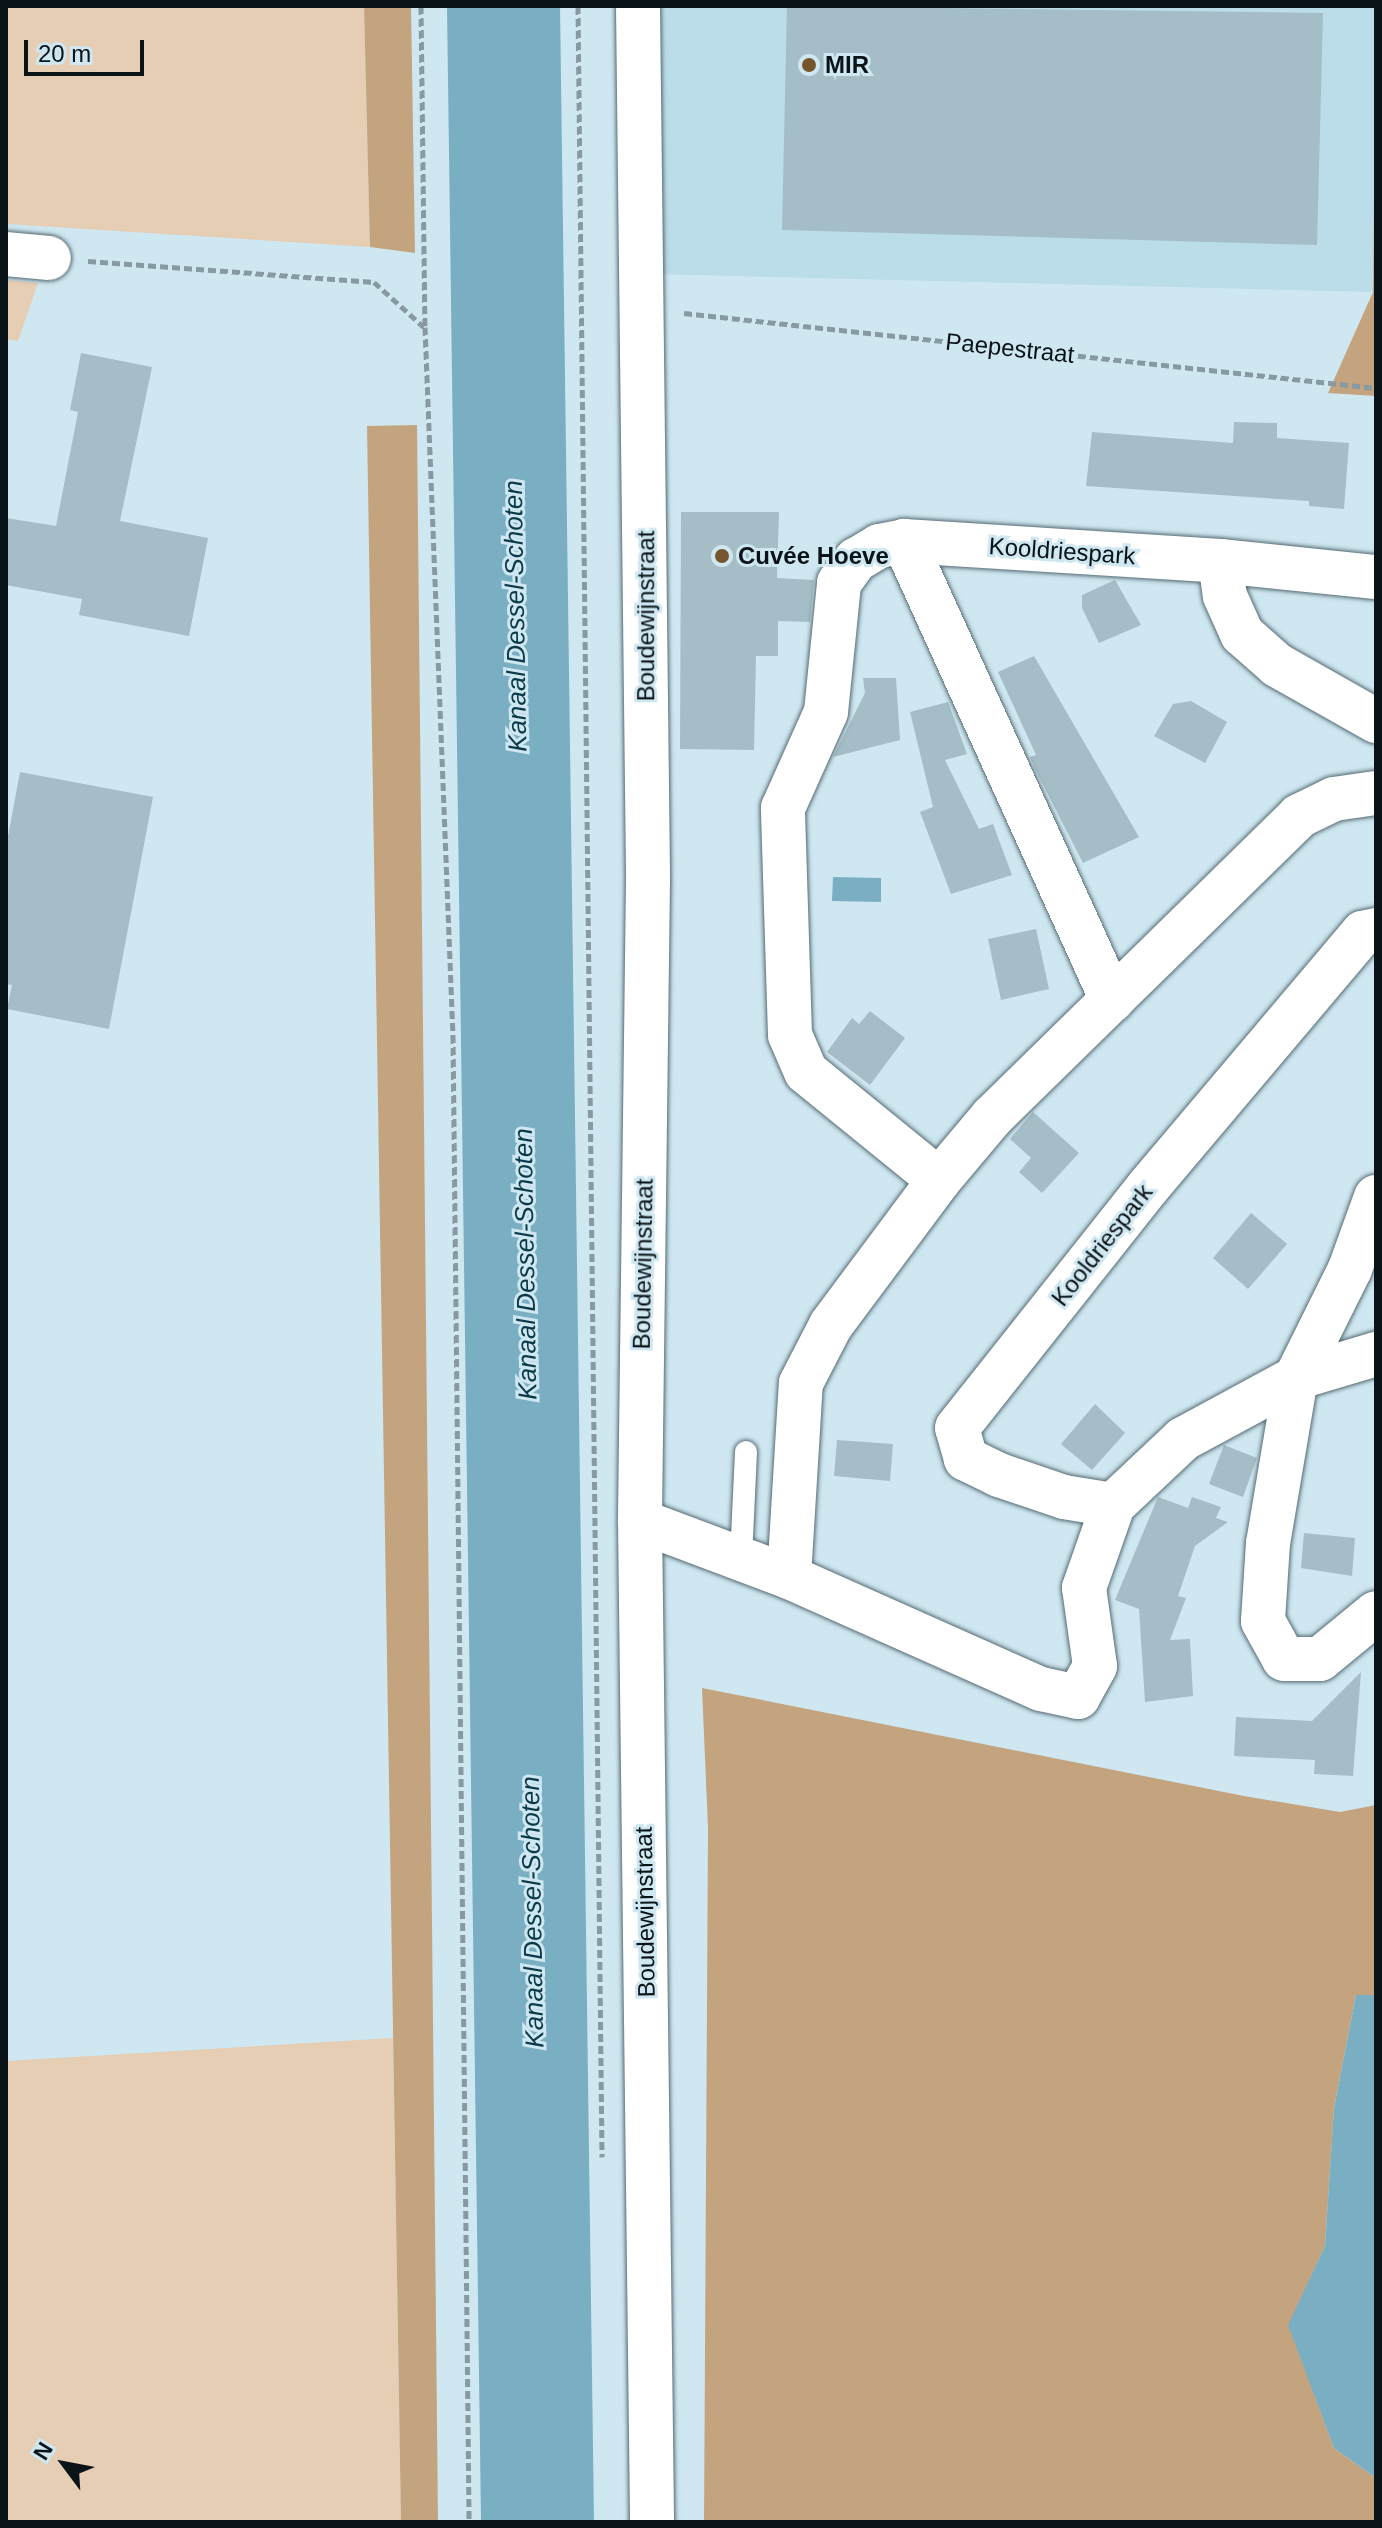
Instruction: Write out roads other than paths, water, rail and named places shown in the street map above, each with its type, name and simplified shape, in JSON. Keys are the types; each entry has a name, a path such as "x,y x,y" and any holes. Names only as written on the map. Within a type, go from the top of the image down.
{"street":[{"name":"Boudewijnstraat","path":"638,6 648,880 640,1521 652,2522"},
{"path":"6,254 49,258"},
{"path":"904,541 1112,1000"},
{"name":"Kooldriespark","path":"939,1180 806,1072 790,1035 783,808 826,712 839,583 856,560 879,546 904,541 1220,561 1376,577"},
{"path":"1220,561 1225,596 1242,634 1277,665 1376,721"},
{"path":"789,1577 801,1383 831,1325 939,1180 992,1117 1299,816 1334,799 1376,793"},
{"name":"Kooldriespark","path":"1113,1505 1064,1497 999,1475 966,1459 957,1428 1148,1187 1363,933 1376,930"},
{"path":"1376,1197 1350,1269 1296,1378 1268,1543 1263,1621 1284,1659 1320,1659 1376,1613"},
{"path":"640,1521 789,1577 1041,1689 1078,1697 1095,1666 1084,1588 1113,1505 1183,1439 1296,1378 1376,1354"}],"lane":[{"path":"741,1558 746,1452"}],"water":[{"name":"Kanaal Dessel-Schoten","path":"447,6 560,6 594,2522 481,2522"},
{"path":"833,877 881,878 881,902 832,901"},
{"path":"1356,1995 1376,1995 1376,2478 1334,2448 1288,2325 1325,2246 1334,2108"}],"place":[{"name":"MIR","path":"809,65"},
{"name":"Cuvée Hoeve","path":"722,556"}]}
